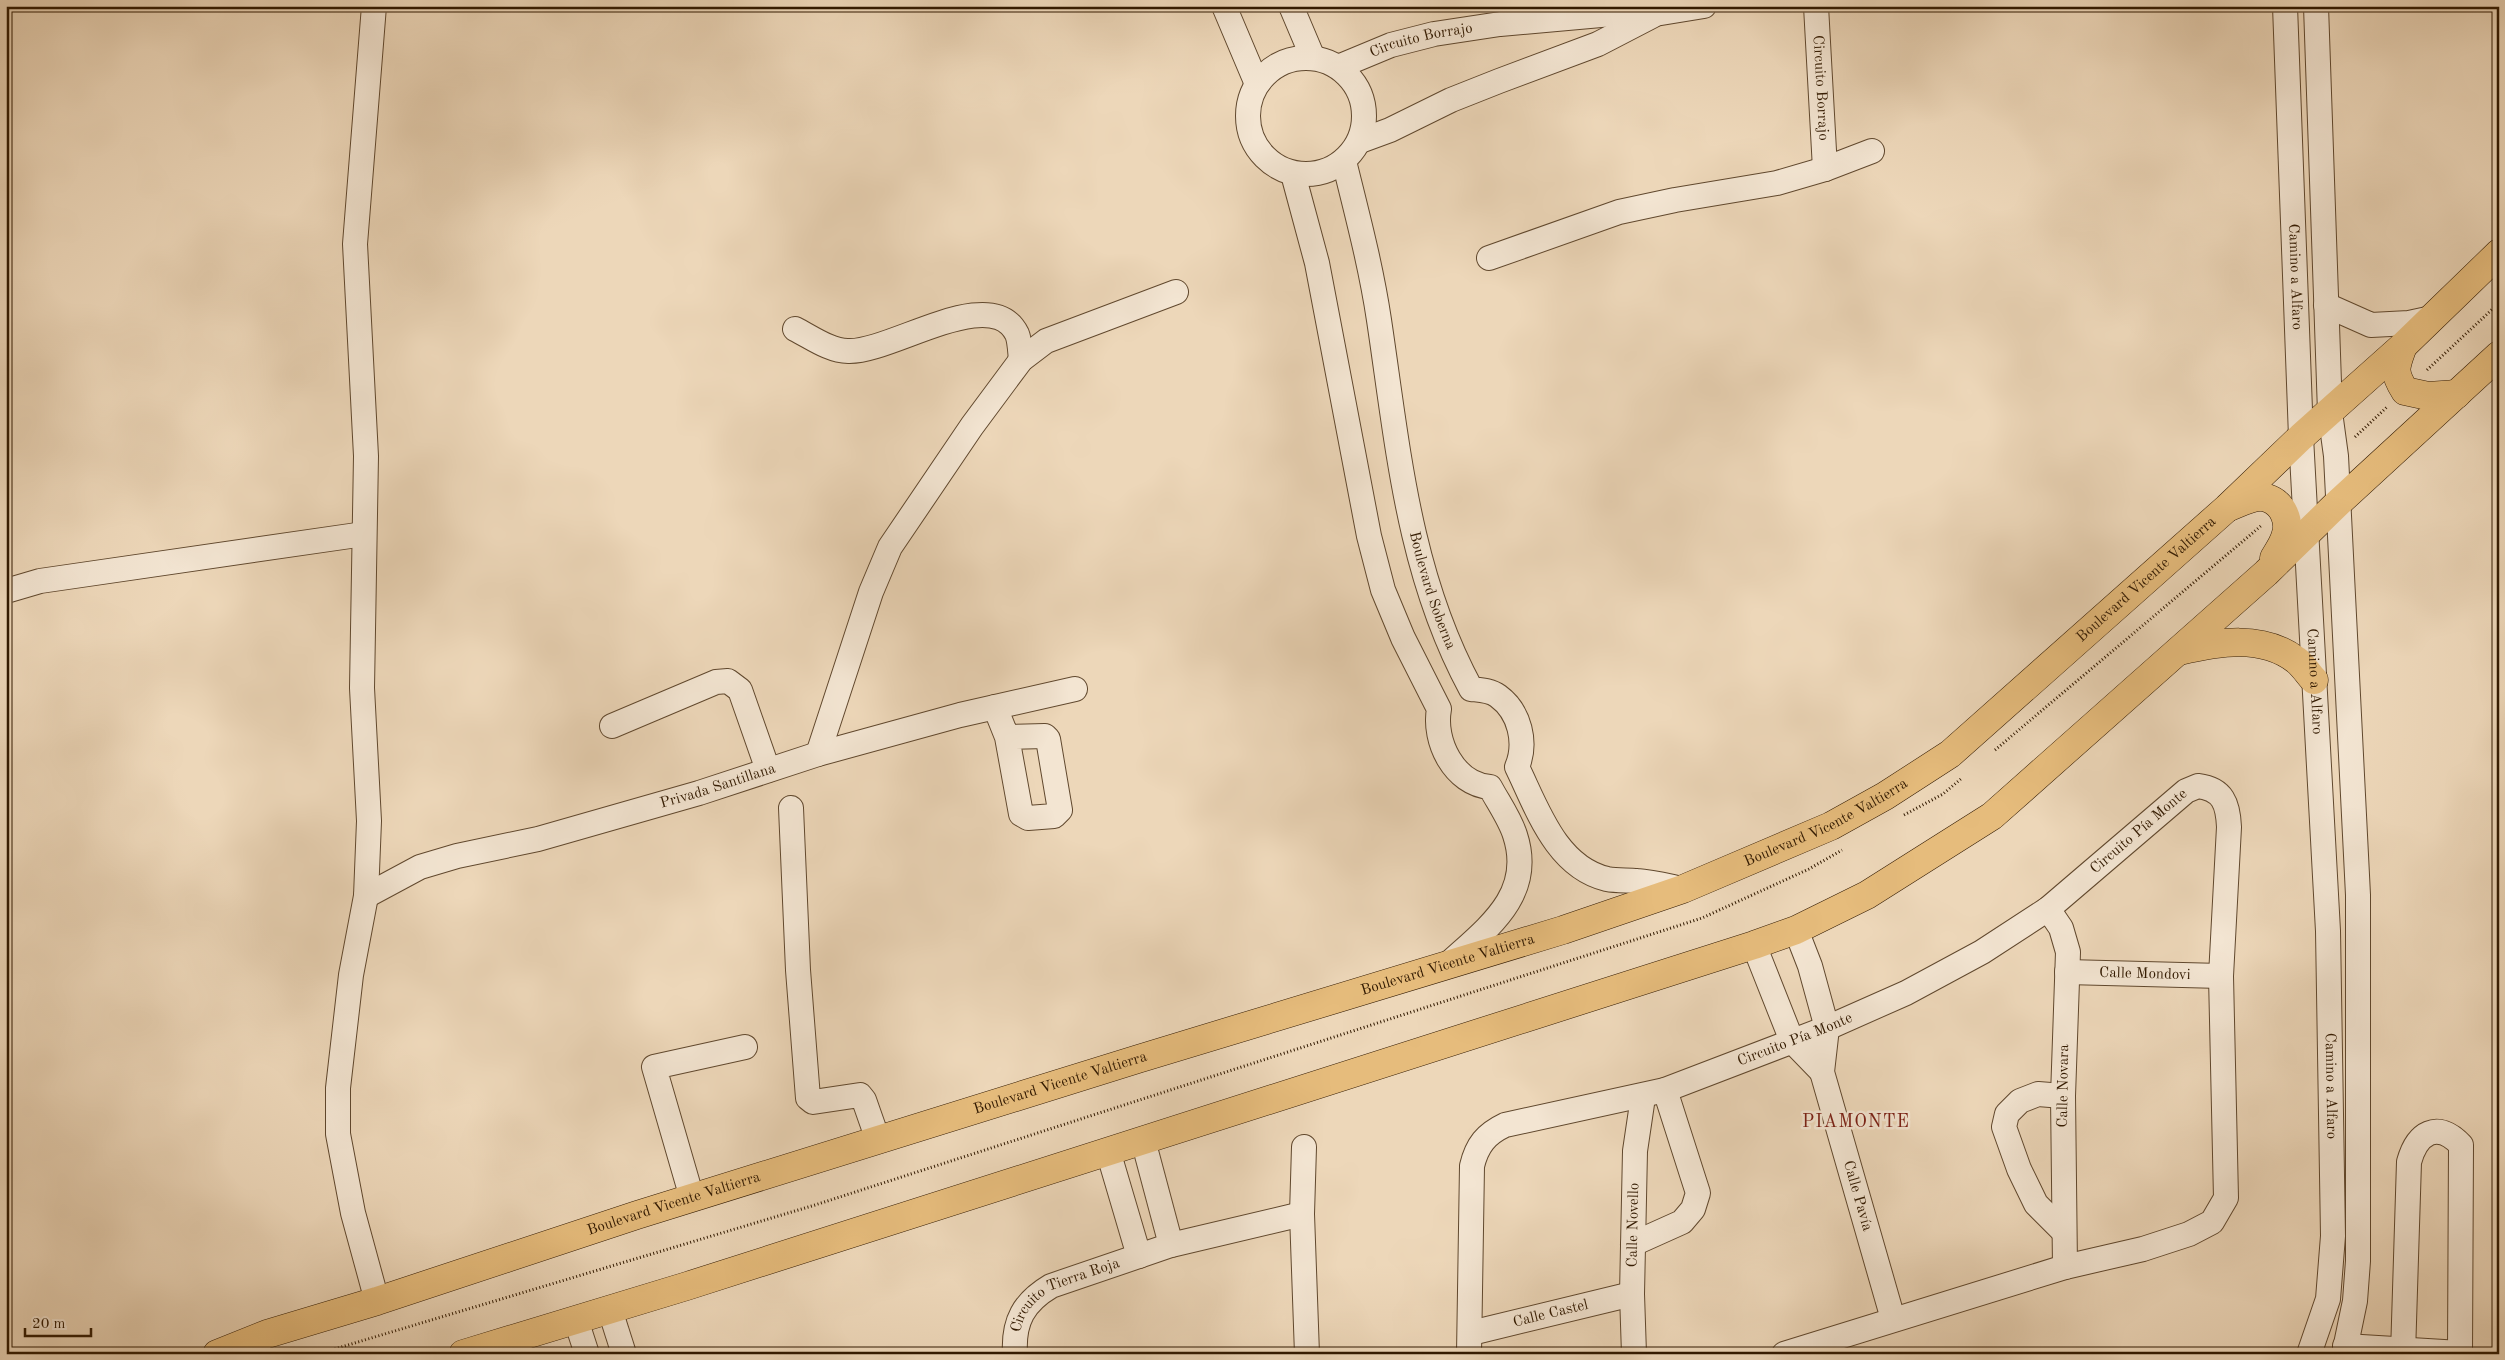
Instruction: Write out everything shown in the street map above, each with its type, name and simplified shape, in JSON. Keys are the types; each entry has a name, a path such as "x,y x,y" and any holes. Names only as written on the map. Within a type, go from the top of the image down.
{"main road":[{"name":"Boulevard Vicente Valtierra","path":"217,1354 262,1344 377,1301 692,1198 1138,1059 1445,967 1682,889 1831,826 1885,796 1950,754 2227,508 2300,437 2404,346 2499,253"},
{"path":"2404,346 2395,367 2397,379 2405,391 2428,396 2457,394"},
{"path":"471,1353 1754,945 1796,930 1867,895 1992,816 2266,573 2338,503 2499,355"},
{"path":"2227,508 2252,498 2268,498 2282,508 2288,521 2286,536 2266,573"},
{"path":"2176,652 2214,643 2245,642 2276,649 2296,660 2314,680"}],"street":[{"path":"374,6 356,244 366,456 362,688 370,821 366,896 352,975 338,1088 338,1134 353,1213 377,1301"},
{"path":"1224,6 1257,84"},
{"path":"1291,6 1313,58"},
{"name":"Circuito Borrajo","path":"1338,67 1391,46 1434,34 1500,24 1612,14 1655,14 1704,6"},
{"name":"Circuito Borrajo","path":"1816,6 1825,169"},
{"name":"Camino a Alfaro","path":"2285,6 2300,437 2328,931 2333,1236 2328,1299 2310,1354"},
{"name":"Camino a Alfaro","path":"2316,6 2330,412 2336,456 2358,929 2358,1261 2355,1301 2345,1350"},
{"name":"Circuito Borrajo","path":"1360,141 1390,130 1451,100 1598,44 1655,14"},
{"path":"1313,58 1338,67 1354,81 1363,100 1365,120 1360,141 1344,161 1328,171 1311,175 1293,174 1276,167 1261,155 1252,139 1247,120 1250,102 1257,84 1272,69 1292,59 1313,58"},
{"path":"1489,258 1619,212 1675,200 1777,183 1825,169 1872,151"},
{"name":"Boulevard Soberna","path":"1344,161 1365,245 1379,318 1396,445 1410,524 1423,570 1452,655 1471,689"},
{"path":"1293,174 1317,263 1371,545 1384,590 1400,630 1439,709 1436,722 1439,740 1448,759 1470,781 1482,786 1490,787 1511,774 1517,767 1521,756 1522,739 1518,721 1498,696 1486,690 1471,689 1461,692 1439,709"},
{"path":"818,754 871,592 890,547 972,426 1021,360 1046,341 1176,292"},
{"path":"2326,305 2371,325 2408,323 2432,318"},
{"path":"796,330 846,352 866,350 969,314 989,313 1006,320 1017,334 1021,360"},
{"path":"6,591 40,581 364,534"},
{"path":"612,726 716,682 728,681 740,690 768,770"},
{"name":"Privada Santillana","path":"366,896 420,867 457,856 538,839 699,793 818,754 995,707 1075,689"},
{"path":"995,707 1007,737"},
{"path":"1517,767 1548,831 1561,849 1581,868 1607,879 1640,881 1682,889"},
{"name":"Circuito Pía Monte","path":"1470,1343 1471,1174 1476,1150 1483,1140 1505,1125 1643,1097 1665,1090 1827,1028 1906,993 1982,952 2048,909 2186,791 2198,786 2212,789 2224,798 2227,805 2229,827 2221,976 2226,1198 2212,1222 2189,1234 2144,1249 2065,1268 1893,1319 1784,1354"},
{"path":"1445,967 1494,922 1514,895 1519,878 1520,856 1515,834 1490,787"},
{"path":"791,808 798,970 808,1098 813,1102 860,1095 864,1100 878,1140"},
{"name":"Calle Novara","path":"2048,909 2065,940 2067,972 2063,1096 2065,1268"},
{"path":"2328,931 2358,929"},
{"name":"Calle Pavía","path":"1796,930 1810,966 1827,1028 1822,1072 1893,1319"},
{"name":"Calle Pavía","path":"1754,945 1792,1041 1822,1072"},
{"name":"Calle Mondovi","path":"2067,972 2221,976"},
{"path":"692,1198 654,1068 745,1047"},
{"path":"1633,1244 1682,1222 1693,1209 1698,1193 1665,1090"},
{"path":"2063,1096 2038,1094 2020,1101 2007,1114 2004,1127 2018,1169 2036,1204 2064,1232"},
{"name":"Calle Novello","path":"1634,1354 1632,1294 1635,1151 1643,1097"},
{"path":"2345,1350 2403,1352 2460,1353 2461,1145 2454,1138 2443,1132 2430,1132 2421,1138 2413,1148 2409,1162 2403,1352"},
{"path":"1143,1140 1171,1245"},
{"path":"1304,1147 1302,1214 1307,1354"},
{"name":"Circuito Tierra Roja","path":"1108,1151 1140,1256"},
{"name":"Circuito Tierra Roja","path":"1015,1354 1014,1339 1022,1313 1034,1297 1052,1286 1171,1245 1302,1214"},
{"name":"Calle Castel","path":"1470,1343 1632,1294"},
{"path":"610,1310 624,1354"},
{"path":"576,1320 587,1354"}],"district":[{"name":"PIAMONTE","path":"1856,1122"}]}
